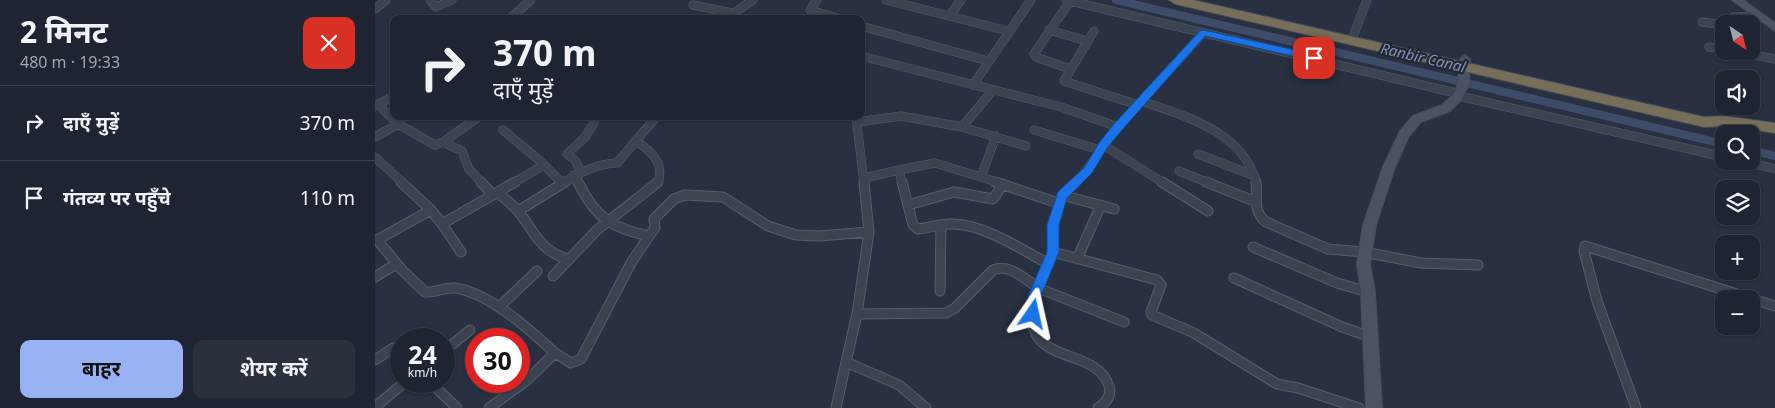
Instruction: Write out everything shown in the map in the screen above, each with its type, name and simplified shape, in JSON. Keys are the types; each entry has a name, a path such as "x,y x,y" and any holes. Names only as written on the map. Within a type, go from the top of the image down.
{"highway":[{"path":"1175,0 1704,122 1725,121 1775,128"},
{"path":"1215,0 1384,41 1465,67"}],"street":[{"path":"430,0 436,7 452,0"},
{"path":"514,15 531,0"},
{"path":"730,15 753,0"},
{"path":"817,0 810,10 827,15"},
{"path":"886,0 901,2 1009,31"},
{"path":"950,15 961,0"},
{"path":"973,85 1031,0"},
{"path":"1070,68 1035,56 1068,0 1203,33 1259,44 1460,95 1715,155"},
{"path":"1354,34 1367,0"},
{"path":"1737,0 1758,15"},
{"path":"693,5 732,13"},
{"path":"1760,17 1775,28"},
{"path":"1701,22 1715,24"},
{"path":"865,27 988,61"},
{"path":"1049,30 1087,41"},
{"path":"1094,30 1070,68 1064,80 1066,83 1140,103 1198,122 1221,133 1240,150 1255,176 1255,202 1260,217 1266,222 1328,249 1364,252 1421,263 1478,265"},
{"path":"1098,408 1108,400 1110,395 1108,382 1104,377 1087,364 1045,344 1036,333 1032,304 1053,252 1053,225 1060,199 1088,170 1118,127 1203,33"},
{"path":"1709,47 1715,48"},
{"path":"1760,56 1775,59"},
{"path":"865,57 1061,107 1118,127"},
{"path":"1375,408 1368,292 1364,276 1364,252 1370,222 1398,144 1418,117 1448,108 1455,102 1460,95 1465,67"},
{"path":"962,128 993,90"},
{"path":"390,98 376,105 390,117"},
{"path":"865,118 901,116 996,136 1026,146"},
{"path":"394,120 433,145 443,142 474,120"},
{"path":"593,120 594,123 585,137 567,154 575,160 588,202 607,222 628,232 649,236"},
{"path":"518,211 578,174 602,164 617,163 654,120"},
{"path":"836,408 857,314 869,232 865,178 856,120"},
{"path":"375,137 399,124"},
{"path":"503,130 562,183"},
{"path":"1034,130 1102,148 1208,211"},
{"path":"981,177 996,136"},
{"path":"553,276 607,222 654,188 661,177 661,167 653,154 636,141"},
{"path":"443,142 462,151 469,169 518,211 545,249 555,256 567,260"},
{"path":"1198,154 1255,176"},
{"path":"375,157 431,210 461,252"},
{"path":"865,178 935,162 1003,184 1060,199 1101,205 1114,209"},
{"path":"442,224 544,165"},
{"path":"1760,165 1775,169"},
{"path":"899,170 915,228 921,230 941,225 957,224 978,230 1049,264"},
{"path":"1179,171 1255,202"},
{"path":"908,205 954,192 993,199 1003,184"},
{"path":"431,210 376,241 396,264 425,292 458,289 499,307 571,364 578,363 581,359 631,263 655,228 654,219 674,198 685,194 723,197 768,226 796,235 819,236 869,232"},
{"path":"1077,259 1101,205"},
{"path":"939,291 941,225"},
{"path":"1635,408 1597,301 1584,251 1585,246 1775,306"},
{"path":"1253,247 1337,283 1368,292"},
{"path":"1053,252 1157,280 1161,285 1151,312 1152,315 1194,333 1277,384 1298,388 1359,408"},
{"path":"375,277 396,264"},
{"path":"857,314 946,313 955,308 993,270 999,267 1009,269 1038,288 1124,322"},
{"path":"499,307 537,271"},
{"path":"1234,278 1342,328 1371,336"},
{"path":"455,342 465,333"},
{"path":"375,360 390,350"},
{"path":"489,408 520,386 555,353"},
{"path":"846,362 888,378 902,386 925,408"},
{"path":"375,407 392,393"},
{"path":"441,393 457,408"}],"waterway":[{"name":"Ranbir Canal","path":"1116,0 1715,142"},
{"name":"Ranbir Canal","path":"1760,152 1775,156"}],"route":[{"path":"1033,314 1032,304 1053,252 1053,225 1062,195 1092,166 1100,150 1118,127 1203,33 1259,44 1314,58"}]}
